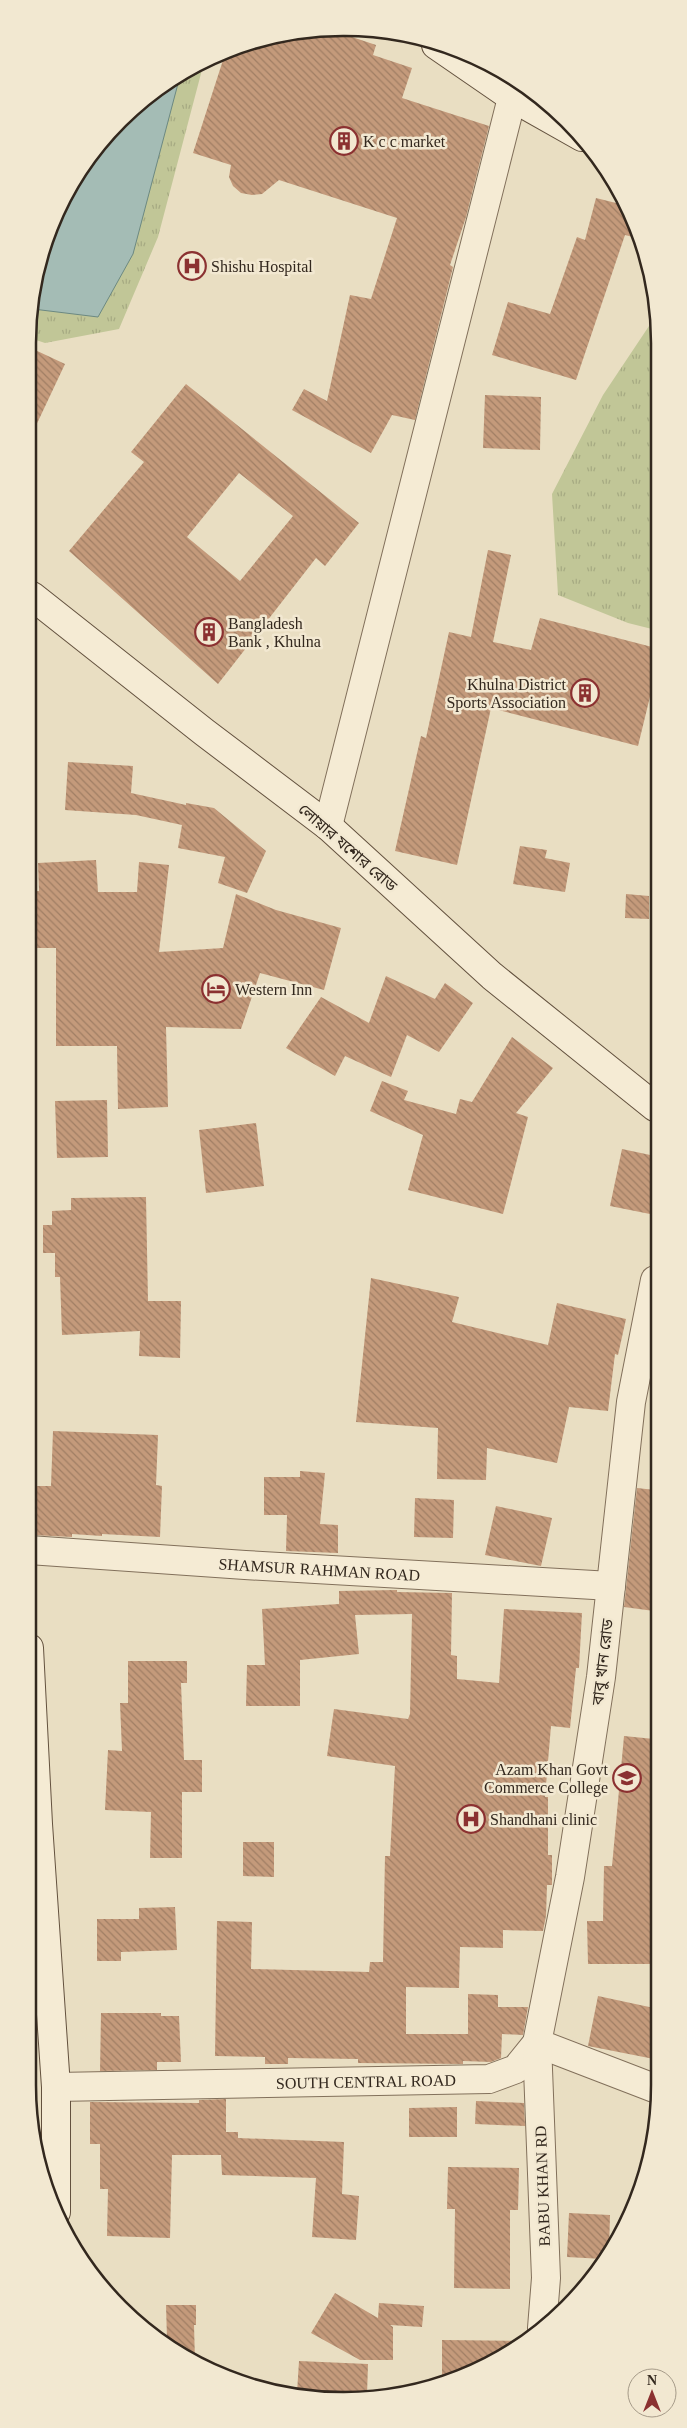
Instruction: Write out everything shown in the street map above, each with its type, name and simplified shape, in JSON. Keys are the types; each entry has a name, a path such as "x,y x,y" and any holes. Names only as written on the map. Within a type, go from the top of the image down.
{"street":[{"path":"467,63 515,90 543,110"},
{"path":"328,826 515,90"},
{"name":"লোয়ার যশোর রোড","path":"36,599 204,732 328,826 492,976 651,1104"},
{"name":"বাবু খান রোড","path":"537,2043 570,1877 601,1677 631,1402 651,1300"},
{"name":"SHAMSUR RAHMAN ROAD","path":"36,1550 245,1565 611,1586"},
{"path":"36,1785 56,2087 56,2191"},
{"path":"537,2043 651,2087"},
{"name":"SOUTH CENTRAL ROAD","path":"56,2087 489,2079 516,2069 537,2043"},
{"name":"BABU KHAN RD","path":"537,2043 546,2278 543,2319"}],"green space":[{"path":"202,71 158,237 119,329 45,343 36,340 42,284 60,226 77,190 100,156 126,126 156,100"},
{"path":"650,324 651,629 628,623 558,595 552,494 603,395"}],"water":[{"path":"178,85 133,254 98,317 38,310 42,284 53,245 77,190 100,156 141,112"}],"building":[{"name":"K c c market","path":"350,36 376,45 373,55 412,68 402,98 489,126 466,217 450,265 453,267 415,420 392,415 371,453 292,410 304,389 327,401 350,295 371,299 397,218 279,180 262,194 241,193 233,186 229,177 231,165 193,153 223,62 284,42 323,37"},
{"path":"596,198 617,203 631,236 625,235 576,380 492,355 508,302 550,314 577,237 585,240"},
{"path":"36,350 65,364 36,426"},
{"path":"186,384 359,523 325,566 316,558 218,684 69,551 144,462 131,452","holes":["239,473 293,516 240,581 187,537"]},
{"path":"485,395 541,397 540,450 483,448"},
{"path":"488,550 511,555 493,642 531,650 540,618 651,647 651,693 638,746 491,708 457,865 395,851 421,736 426,738 449,632 471,637"},
{"path":"68,762 133,766 131,793 186,805 186,803 214,808 266,851 247,893 218,883 225,857 178,848 182,825 136,815 65,810"},
{"path":"520,846 547,850 545,858 570,863 565,892 513,884"},
{"path":"96,860 98,892 137,892 139,862 169,865 159,952 223,948 236,894 276,910 341,928 324,990 260,973 241,1029 166,1027 168,1107 118,1109 117,1046 56,1046 56,948 36,948 36,891 39,891 38,863"},
{"path":"626,894 649,896 649,919 625,918"},
{"path":"386,976 435,999 445,983 473,1003 439,1052 407,1035 391,1077 345,1056 335,1076 286,1048 321,997 369,1023"},
{"path":"512,1037 553,1068 516,1113 528,1117 503,1214 408,1190 423,1135 370,1111 382,1081 408,1091 404,1100 456,1114 460,1099 472,1102"},
{"path":"107,1100 108,1157 57,1158 55,1101"},
{"path":"256,1123 264,1186 206,1193 199,1130"},
{"path":"622,1149 651,1155 651,1214 610,1206"},
{"path":"146,1197 148,1301 181,1301 180,1358 139,1356 140,1331 62,1335 60,1277 55,1277 55,1253 43,1253 43,1225 52,1225 52,1211 71,1210 71,1198"},
{"path":"371,1278 459,1297 452,1322 548,1345 557,1303 626,1319 618,1355 615,1354 608,1411 569,1407 557,1463 487,1448 486,1480 437,1479 438,1428 356,1422"},
{"path":"53,1431 158,1435 156,1485 162,1486 160,1537 102,1534 102,1536 72,1534 72,1537 36,1535 36,1486 51,1486"},
{"path":"300,1471 325,1473 320,1524 338,1525 338,1553 286,1551 287,1515 264,1515 264,1477 300,1477"},
{"path":"637,1488 651,1490 651,1611 624,1607"},
{"path":"415,1498 454,1500 453,1538 414,1537"},
{"path":"496,1506 552,1518 541,1566 485,1555"},
{"path":"397,1590 397,1592 452,1593 451,1655 457,1656 457,1679 499,1683 504,1609 582,1613 579,1668 576,1668 570,1728 551,1726 545,1797 548,1797 548,1855 552,1855 552,1885 547,1885 546,1916 543,1931 503,1930 503,1948 460,1947 459,1988 406,1987 406,2034 468,2034 468,1994 498,1995 498,2007 528,2007 523,2035 502,2034 501,2058 491,2062 463,2061 463,2064 358,2063 358,2059 288,2058 288,2064 265,2064 265,2057 215,2056 217,1921 252,1922 251,1969 369,1972 370,1962 383,1962 385,1856 390,1856 395,1766 327,1756 334,1709 408,1719 410,1714 412,1614 355,1615 359,1654 300,1660 300,1706 246,1706 247,1665 265,1665 262,1609 339,1604 339,1591"},
{"path":"128,1661 187,1661 187,1683 181,1683 184,1760 202,1760 202,1792 182,1792 182,1858 150,1858 151,1812 105,1810 108,1750 122,1751 120,1703 128,1703"},
{"path":"624,1736 651,1739 651,1964 588,1964 587,1921 603,1921 604,1866 612,1866"},
{"path":"243,1842 274,1842 274,1877 243,1876"},
{"path":"175,1907 177,1950 121,1952 121,1961 97,1961 97,1919 139,1919 139,1908"},
{"path":"598,1996 651,2007 651,2058 588,2046"},
{"path":"101,2013 161,2013 161,2016 179,2016 181,2062 157,2062 157,2070 100,2071"},
{"path":"226,2099 226,2132 238,2132 238,2138 344,2142 342,2194 359,2196 356,2240 312,2237 316,2178 222,2175 221,2155 172,2155 170,2238 107,2236 108,2189 100,2189 100,2144 90,2144 90,2102 199,2103 199,2100"},
{"path":"476,2101 524,2103 525,2126 475,2124"},
{"path":"457,2107 457,2137 409,2137 409,2108"},
{"path":"448,2167 519,2168 518,2210 510,2210 510,2289 454,2288 455,2209 447,2209"},
{"path":"569,2213 610,2215 609,2239 596,2259 567,2257"},
{"path":"335,2293 378,2318 379,2303 424,2306 422,2327 390,2325 393,2327 393,2360 360,2360 311,2333"},
{"path":"166,2305 196,2305 195,2353 167,2336"},
{"path":"442,2340 513,2341 479,2360 442,2375"},
{"path":"299,2361 368,2364 367,2391 344,2392 297,2388"}],"place":[{"name":"K c c market","path":"344,141"},
{"name":"Shishu Hospital","path":"192,266"},
{"name":"Bangladesh Bank , Khulna","path":"209,632"},
{"name":"Khulna District Sports Association","path":"585,693"},
{"name":"Western Inn","path":"216,989"},
{"name":"Azam Khan Govt Commerce College","path":"627,1778"},
{"name":"Shandhani clinic","path":"471,1819"}]}
